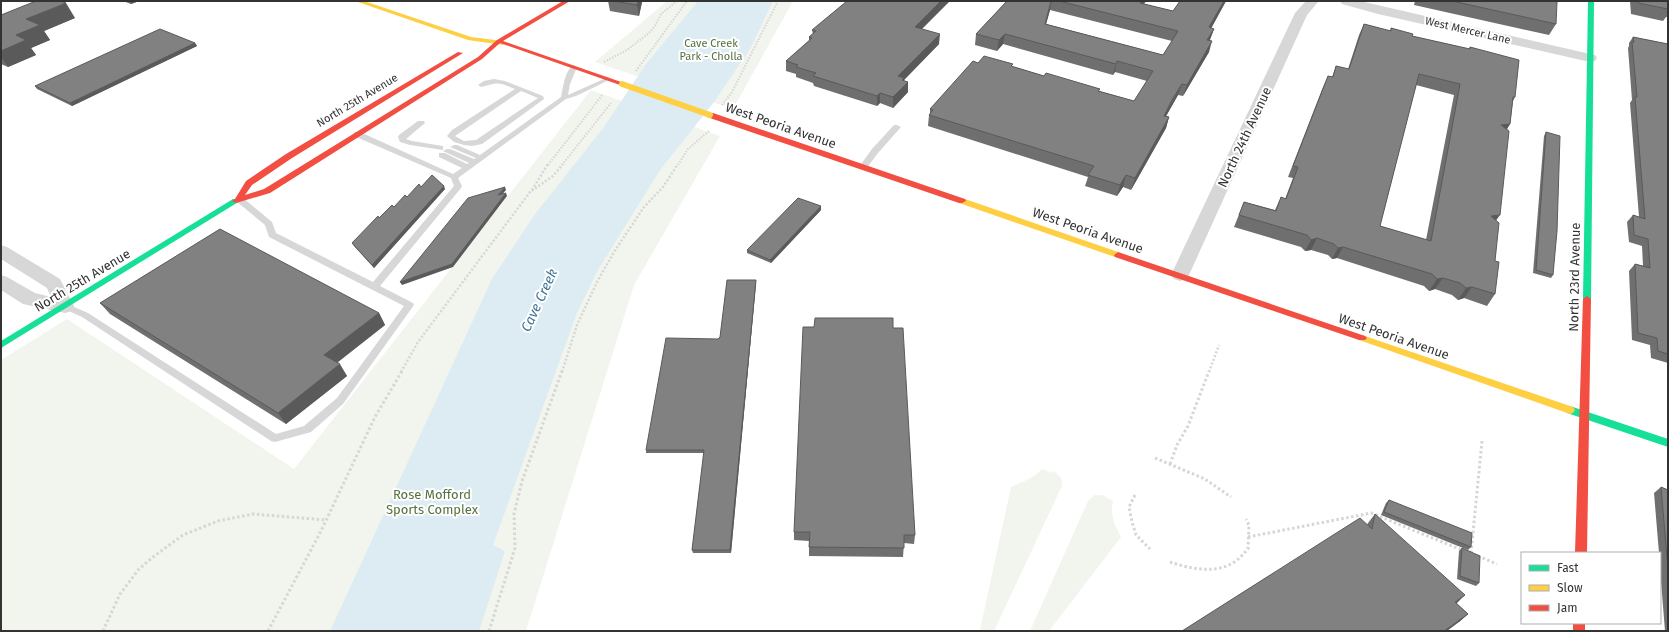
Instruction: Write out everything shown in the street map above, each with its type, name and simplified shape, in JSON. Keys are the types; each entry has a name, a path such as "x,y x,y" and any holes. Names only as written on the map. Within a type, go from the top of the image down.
{"street":[{"name":"West Peoria Avenue","path":"358,1 470,39 499,41 710,115 1668,443"},
{"name":"North 25th Avenue","path":"1,345 239,199 267,191 480,58 499,41 567,1"},
{"name":"North 24th Avenue","path":"1180,275 1301,13 1313,1"},
{"name":"West Mercer Lane","path":"1346,1 1378,10 1590,58"},
{"name":"North 23rd Avenue","path":"1581,552 1591,1"},
{"name":"West Peoria Avenue","path":"489,32 499,41"},
{"name":"North 25th Avenue","path":"239,199 249,183 310,142 459,53 499,41"},
{"path":"1,251 54,284 65,306"},
{"path":"1,281 30,299 65,306"}],"lane":[{"path":"564,98 567,84 574,67"},
{"path":"481,85 488,81 497,80 520,88 541,97 541,99 474,144 453,139 451,136 520,88"},
{"path":"454,177 564,98 610,80"},
{"path":"516,117 530,123"},
{"path":"420,123 402,137 406,142 444,150 474,162"},
{"path":"863,167 875,151 898,127"},
{"path":"358,134 454,177 458,186 374,287"},
{"path":"419,144 430,142 444,150 474,162"},
{"path":"65,306 86,315 275,438 307,429 340,401 410,306 272,235 269,224 239,199"}],"path":[{"path":"585,71 628,50 649,33 655,26 661,14 677,1"},
{"path":"636,71 687,1"},
{"path":"723,103 732,92 778,1"},
{"path":"268,631 326,520 375,417 418,342 530,192 544,168 586,117 610,80"},
{"path":"530,192 553,176 611,103"},
{"path":"489,631 515,548 514,514 522,481 555,393 577,324 598,280 614,252 644,207 663,188 688,149 707,134"},
{"path":"1170,464 1177,445 1188,426 1219,345"},
{"path":"1471,553 1482,441"},
{"path":"1155,458 1199,475 1221,487 1231,497"},
{"path":"1135,495 1129,507 1132,522 1136,535 1150,549"},
{"path":"1248,537 1371,513 1497,564"},
{"path":"103,631 111,612 128,583 150,559 174,541 227,518 254,514 326,520"},
{"path":"1170,562 1182,566 1210,570 1236,562 1248,549 1249,525 1246,519"}],"green space":[{"name":"Cave Creek Park - Cholla","path":"667,1 793,1 733,109 595,62"},
{"name":"Rose Mofford Sports Complex","path":"591,90 720,136 634,285 526,631 1,631 1,360 67,319 294,469"},
{"path":"1042,469 1053,473 1054,471 1061,478 1062,486 994,631 980,630 1011,487 1032,477"},
{"path":"1095,495 1102,495 1113,501 1113,520 1121,537 1049,631 1030,631 1088,501"}],"water":[{"name":"Cave Creek","path":"698,1 773,1 750,49 714,102 660,170 598,270 577,313 493,545 505,551 479,631 330,631 492,279 535,214 604,127 646,64"}],"building":[{"path":"36,1 61,1 66,3 26,19 40,25 16,35 26,40 1,51 1,15"},
{"path":"614,1 638,1 637,5"},
{"path":"847,1 941,1 915,27 940,34 898,76 904,78 902,80 908,82 893,97 880,93 877,96 813,76 816,73 796,67 798,65 786,61 812,38 809,37 816,31 812,30"},
{"path":"1007,1 1051,1 1045,24 1163,55 1178,31 1059,1 1141,1 1140,3 1173,11 1180,1 1224,1 1209,27 1214,29 1207,40 1212,41 1187,85 1182,84 1173,98 1164,116 1169,117 1135,178 1126,175 1120,185 1088,175 1094,166 929,115 933,110 930,109 973,61 978,63 984,56 1013,64 1011,66 1044,76 1046,73 1100,89 1098,91 1134,101 1153,71 1117,61 1116,64 1005,34 999,40 976,34"},
{"path":"1452,1 1556,1 1556,24"},
{"path":"1638,1 1668,1 1668,9 1638,3"},
{"path":"1364,24 1391,31 1391,28 1413,34 1412,36 1470,49 1470,47 1519,60 1510,124 1501,125 1509,131 1500,215 1491,216 1499,223 1495,261 1499,262 1495,294 1472,287 1466,288 1460,283 1443,278 1437,279 1432,274 1343,247 1338,248 1334,244 1317,238 1311,240 1307,235 1239,215 1244,202 1276,211 1281,197 1286,199 1298,167 1293,166 1328,76 1333,77 1336,66 1349,69","holes":["1419,74 1460,84 1431,241 1380,226"]},
{"path":"160,29 195,43 70,103 35,86"},
{"path":"1633,37 1668,44 1668,354 1658,351 1657,338 1638,333 1635,264 1650,268 1648,239 1634,235 1633,215 1645,219 1635,97 1637,97 1632,42 1634,42"},
{"path":"1546,132 1560,136 1557,231 1553,275 1536,270"},
{"path":"432,175 444,186 372,265 352,243 378,216 379,218 392,205 394,207 405,195 407,197 419,184 421,187"},
{"path":"505,187 498,195 506,193 452,264 400,282 468,198"},
{"path":"798,198 821,206 770,260 747,250"},
{"path":"220,229 379,313 324,355 340,364 278,413 100,303"},
{"path":"727,280 756,280 730,550 692,550 704,450 646,450 666,338 718,339 720,337"},
{"path":"815,318 893,318 893,328 903,328 915,535 904,535 904,548 809,547 810,532 794,532 803,327 814,327"},
{"path":"1661,487 1668,490 1668,569"},
{"path":"1389,500 1472,533 1471,547 1384,512"},
{"path":"1375,514 1465,595 1455,602 1468,614 1444,631 1182,631 1360,518 1372,529"},
{"path":"1462,548 1480,556 1479,583 1460,576"}],"traffic: fast":[{"path":"1587,299 1591,1"},
{"path":"1,345 236,201"},
{"path":"1570,410 1668,443"}],"traffic: slow":[{"path":"358,1 470,39 503,43"},
{"path":"622,84 710,115"},
{"path":"962,201 1118,255"},
{"path":"1362,338 1570,410"}],"traffic: jam":[{"path":"236,201 267,191 480,58 499,41 567,1"},
{"path":"503,43 622,84"},
{"path":"239,199 249,183 289,156 460,53"},
{"path":"710,115 962,201"},
{"path":"1118,255 1362,338"},
{"path":"1581,552 1587,299"},
{"path":"1579,624 1579,631"}]}
